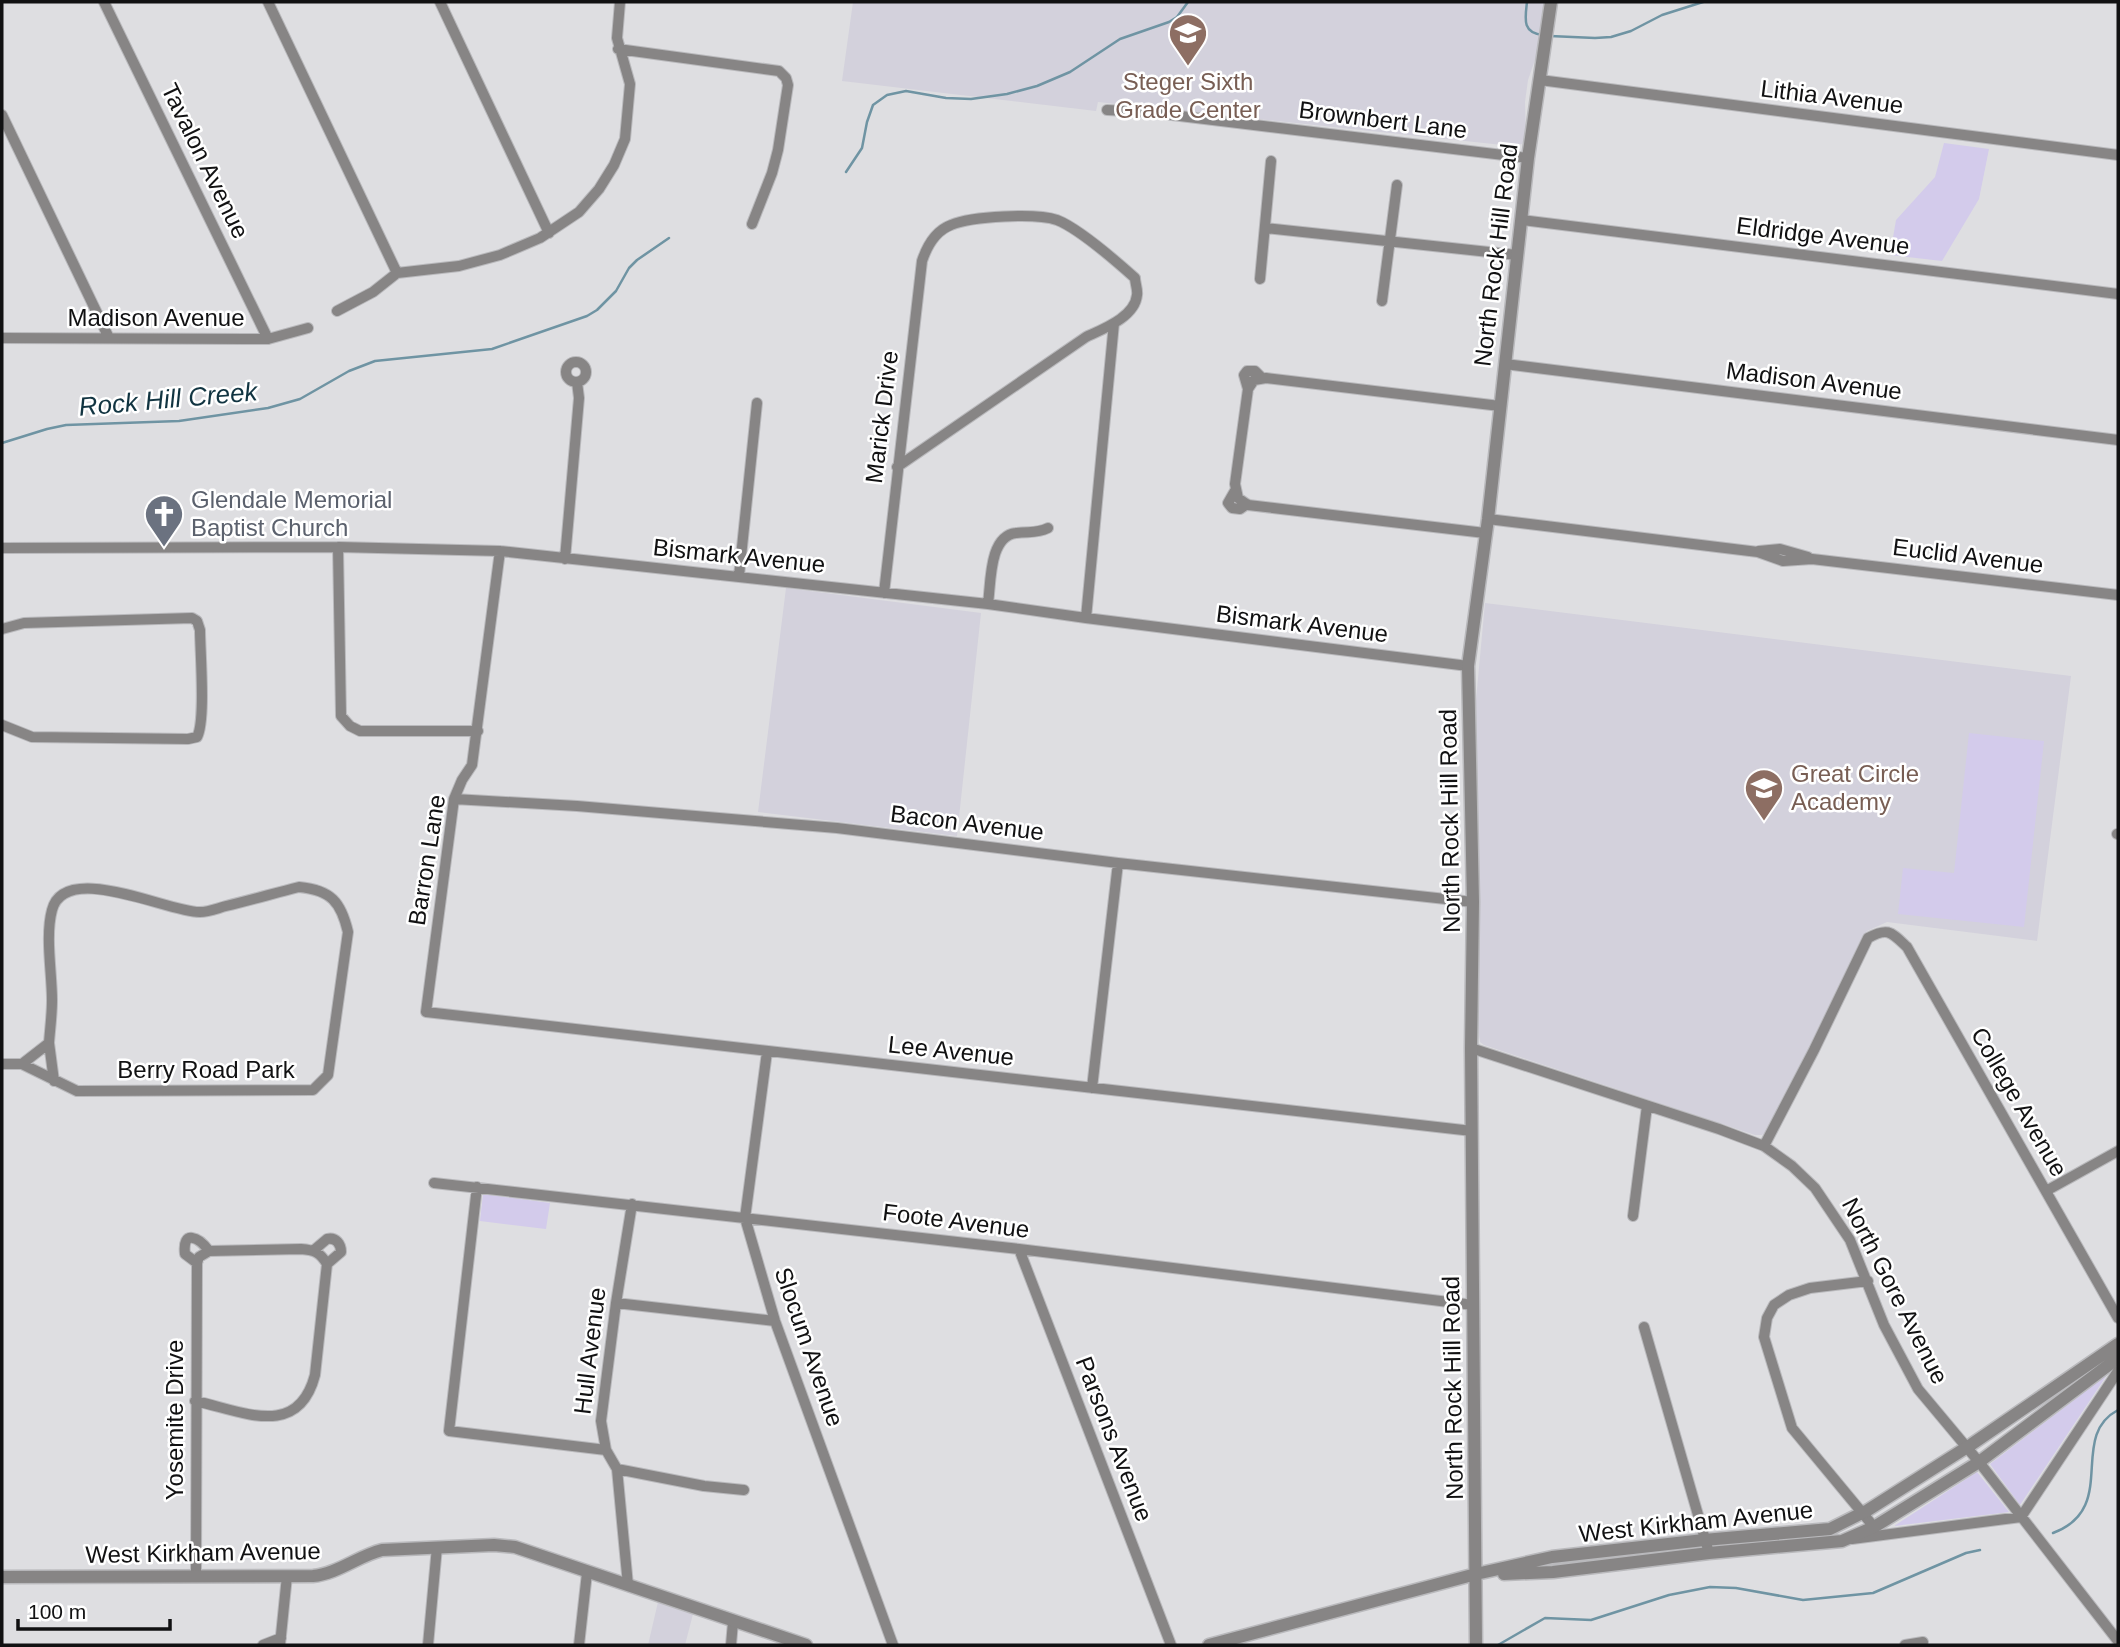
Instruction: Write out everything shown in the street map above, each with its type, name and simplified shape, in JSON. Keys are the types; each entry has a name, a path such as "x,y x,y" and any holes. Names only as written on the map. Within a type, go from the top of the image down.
{"street":[{"name":"Tavalon Avenue","path":"104,2 268,339"},
{"path":"268,2 397,272"},
{"path":"440,2 549,233"},
{"path":"337,311 373,292 397,272 469,263 500,255 549,233 579,212 599,189 614,165 621,148 628,114 630,84 618,49 620,2"},
{"name":"North Rock Hill Road","path":"1476,1642 1471,1048 1473,902 1468,666 1488,520 1528,158 1551,2"},
{"path":"618,49 779,71 786,78 788,85 778,150 752,224"},
{"name":"Lithia Avenue","path":"1540,80 2118,155"},
{"name":"Brownbert Lane","path":"1107,110 1147,112 1528,158"},
{"path":"2,115 110,338"},
{"path":"1260,279 1271,161"},
{"path":"1382,301 1396,185"},
{"name":"Marick Drive","path":"884,593 922,261 926,248 936,234 951,225 967,221 1039,215 1059,221 1074,229 1135,278 1138,297 1127,313 1114,323"},
{"name":"Eldridge Avenue","path":"1522,220 2118,294"},
{"path":"1265,228 1517,255"},
{"path":"897,467 1086,337 1114,323"},
{"path":"1086,618 1114,323"},
{"name":"Madison Avenue","path":"2,338 268,339 308,328"},
{"name":"Madison Avenue","path":"1505,364 2118,440"},
{"path":"1485,533 1240,497 1248,390 1258,379 1500,406"},
{"path":"565,559 579,398 577,383"},
{"path":"739,576 757,403"},
{"name":"Euclid Avenue","path":"1488,520 1758,552 1786,549 1812,559 2118,595"},
{"path":"988,604 996,549 1003,538 1015,533 1037,533 1048,528"},
{"name":"Bismark Avenue","path":"2,548 499,551 988,604 1468,666"},
{"path":"338,548 341,716 350,726 360,731 478,731"},
{"name":"Barron Lane","path":"426,1012 454,799 472,765 478,731 499,551"},
{"path":"2,629 24,623 192,618 197,621 200,630 201,715 200,732 197,737 188,739 32,737 2,725"},
{"name":"Bacon Avenue","path":"454,799 577,806 837,828 1118,863 1473,902"},
{"path":"1093,1088 1118,863"},
{"name":"Berry Road Park","path":"2,1064 22,1064 54,1081 77,1091 313,1090 328,1075 333,1053 348,932 344,914 336,901 324,893 299,887 200,912 93,888 58,897 52,909 49,955 52,1000 49,1043 54,1081"},
{"name":"College Avenue","path":"1764,1146 1868,937 1881,931 1891,932 1906,947 2118,1318"},
{"name":"Lee Avenue","path":"426,1012 1472,1131"},
{"path":"22,1064 49,1043"},
{"name":"North Gore Avenue","path":"1471,1048 1764,1146 1792,1166 1815,1188 1850,1240 1884,1325 1918,1389 1979,1462 2118,1641"},
{"name":"Slocum Avenue","path":"767,1052 745,1218 775,1321 893,1645"},
{"path":"1633,1216 1647,1106"},
{"path":"2046,1191 2118,1151"},
{"name":"Foote Avenue","path":"434,1183 1018,1249 1473,1305"},
{"path":"477,1187 449,1432 606,1450"},
{"name":"Hull Avenue","path":"628,1585 617,1469 606,1450 601,1421 632,1204"},
{"name":"Yosemite Drive","path":"196,1576 195,1401 198,1260 185,1254 184,1245 192,1237 198,1238 209,1251"},
{"path":"314,1250 327,1239 337,1241 341,1252 327,1264"},
{"name":"Parsons Avenue","path":"1018,1249 1171,1645"},
{"path":"195,1401 266,1417 291,1412 302,1402 311,1389 315,1375 327,1264 314,1250 209,1251 198,1260"},
{"path":"1868,1282 1810,1288 1789,1295 1774,1304 1767,1318 1765,1338 1792,1429 1874,1527"},
{"path":"616,1303 775,1321"},
{"path":"1644,1326 1709,1553"},
{"name":"West Kirkham Avenue","path":"1209,1645 1476,1574 1552,1557 1704,1539 1830,1529 1868,1510 1967,1447 2118,1343"},
{"name":"West Kirkham Avenue","path":"1476,1574 1553,1572 1709,1553 1842,1541 1874,1527 1979,1462 2118,1358"},
{"path":"1842,1541 2021,1517 2118,1371"},
{"path":"617,1469 704,1486 744,1490"},
{"name":"West Kirkham Avenue","path":"2,1577 323,1575 382,1550 504,1545 806,1645"},
{"path":"428,1645 437,1547"},
{"path":"579,1645 587,1573"},
{"path":"264,1645 281,1642 287,1576"},
{"path":"731,1645 733,1622"},
{"path":"1905,1645 1923,1642"}],"shaded area":[{"name":"Steger Sixth Grade Center","path":"853,2 1544,2 1537,54 1528,80 1525,102 1526,136 1522,144 1512,146 1098,102 1096,111 842,81"},
{"path":"1944,143 1989,149 1979,199 1942,261 1890,255 1896,220 1935,177"},
{"path":"786,588 981,613 957,836 758,812"},
{"name":"Great Circle Academy","path":"1485,603 2071,676 2037,941 1887,922 1867,931 1817,1038 1767,1131 1762,1135 1755,1135 1484,1045 1480,1042 1479,1035 1476,700"},
{"path":"1969,733 2044,741 2024,927 1898,914 1903,868 1954,873"},
{"path":"483,1194 550,1203 546,1229 480,1221"},
{"path":"2107,1375 2020,1505 1990,1464"},
{"path":"1977,1472 2009,1512 1894,1526"},
{"path":"658,1602 693,1614 685,1645 648,1645"}],"waterway":[{"name":"Rock Hill Creek","path":"846,172 862,148 873,105 887,95 906,91 971,99 1037,86 1070,72 1120,39 1169,22 1177,17 1188,2"},
{"name":"Rock Hill Creek","path":"1527,2 1526,24 1531,31 1543,35"},
{"name":"Rock Hill Creek","path":"1550,36 1611,37 1631,31 1662,15 1703,2"},
{"name":"Rock Hill Creek","path":"2,443 66,425 179,421 268,408 300,399 349,371 375,361 492,349 587,316 597,310 616,291 629,268 669,238"},
{"path":"2053,1533 2073,1522 2084,1507 2090,1490 2096,1437 2103,1422 2118,1410"},
{"path":"1498,1645 1545,1618 1591,1620 1669,1595 1710,1587 1736,1588 1803,1600 1873,1593 1966,1553 1980,1550"}],"place":[{"name":"Steger Sixth Grade Center","path":"1188,67"},
{"name":"Glendale Memorial Baptist Church","path":"164,548"},
{"name":"Great Circle Academy","path":"1764,822"}]}
